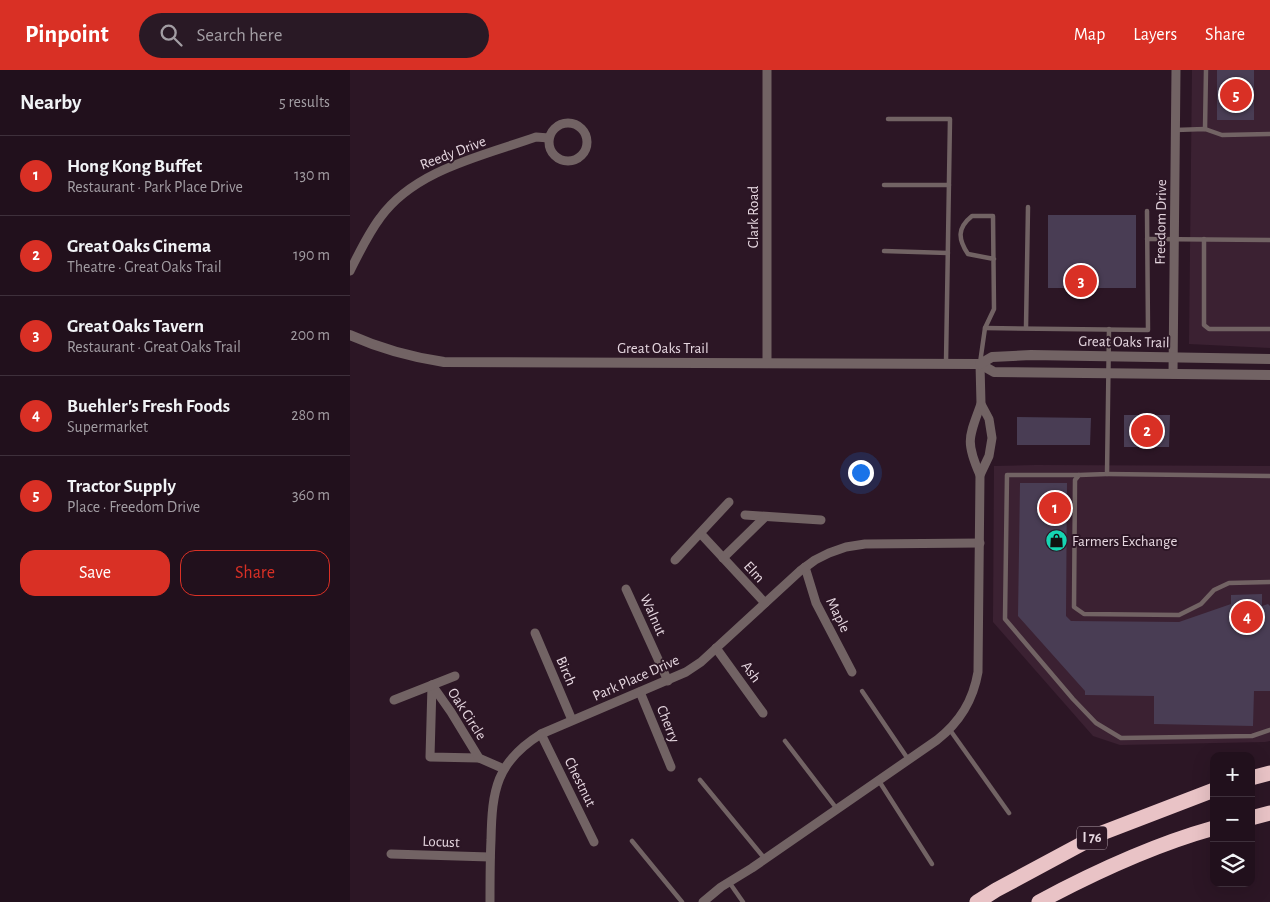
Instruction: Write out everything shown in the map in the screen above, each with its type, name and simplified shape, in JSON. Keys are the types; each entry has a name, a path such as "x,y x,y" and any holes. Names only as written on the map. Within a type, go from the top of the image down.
{"highway":[{"path":"1255,777 1270,773"},
{"name":"I 76","path":"977,902 1102,833 1210,792"},
{"name":"I 76","path":"1039,902 1102,870 1153,848 1210,829"}],"street":[{"name":"Clark Road","path":"766,363 767,70"},
{"name":"Freedom Drive","path":"1173,374 1176,70"},
{"path":"574,123 584,131 587,143 586,149 578,158 560,159 551,150 550,138 552,132 561,124 574,123"},
{"name":"Reedy Drive","path":"350,271 380,218 404,192 420,181 437,172 536,137 550,138"},
{"name":"Great Oaks Trail","path":"350,335 369,344 395,352 444,362 980,364 994,372 1270,375"},
{"name":"Great Oaks Trail","path":"980,364 992,356 1031,355 1270,359"},
{"path":"980,364 982,404 989,419 992,438 989,456 980,475"},
{"path":"703,902 721,887 838,810 950,730 966,708 975,687 978,672 980,543 980,475 969,448 970,435 982,404"},
{"path":"675,560 729,502"},
{"path":"745,515 821,520"},
{"name":"Elm","path":"723,558 765,517"},
{"name":"Elm","path":"701,534 765,604"},
{"name":"Park Place Drive","path":"490,902 492,801 499,778 504,769 527,742 572,720 686,672 701,662 805,567 829,553 846,547 866,544 980,543"},
{"name":"Maple","path":"805,567 816,603 852,672"},
{"name":"Walnut","path":"626,589 668,681"},
{"name":"Birch","path":"535,633 572,720"},
{"name":"Ash","path":"716,648 764,713"},
{"name":"Oak Circle","path":"394,700 454,676"},
{"name":"Oak Circle","path":"432,685 479,758"},
{"name":"Oak Circle","path":"432,685 430,756 479,758 504,769"},
{"name":"Cherry","path":"640,692 671,767"},
{"name":"Chestnut","path":"541,734 594,842"},
{"name":"Locust","path":"391,854 490,857"}],"lane":[{"path":"1206,70 1206,129"},
{"path":"888,119 950,119 946,364"},
{"path":"1175,130 1206,129 1222,135 1270,134"},
{"path":"884,185 949,185"},
{"path":"1026,328 1028,207"},
{"path":"985,328 1148,330 1147,210"},
{"path":"980,364 985,328 994,309 994,259 993,216 972,216 964,222 960,233 961,243 968,254 994,259"},
{"path":"1147,239 1270,240"},
{"path":"1204,239 1204,325 1209,329 1270,330"},
{"path":"884,251 948,253"},
{"path":"1106,474 1109,329"},
{"path":"1270,476 1007,475 1005,619 1096,722 1121,738 1252,736 1270,730"},
{"path":"1079,475 1075,480 1074,608 1084,614 1179,615 1201,604 1214,590 1229,583 1270,582"},
{"path":"862,691 909,760"},
{"path":"950,730 1009,813"},
{"path":"785,741 838,810"},
{"path":"700,780 765,859"},
{"path":"879,781 932,864"},
{"path":"632,841 682,902"},
{"path":"730,882 743,902"}],"shaded area":[{"path":"1192,70 1270,70 1270,348 1189,344"},
{"path":"994,466 1270,466 1270,741 1120,745 1093,736 993,622"}],"building":[{"path":"1217,70 1254,70 1254,120 1217,120"},
{"path":"1048,215 1136,215 1136,288 1048,288"},
{"path":"1124,415 1170,415 1169,447 1124,447"},
{"path":"1017,417 1091,418 1090,445 1017,445"},
{"path":"1020,483 1067,483 1066,616 1071,621 1179,622 1231,604 1231,595 1262,594 1262,606 1268,604 1270,606 1270,691 1254,691 1253,726 1154,724 1154,696 1085,695 1085,691 1018,616"}],"place":[{"name":"Tractor Supply","path":"1236,95"},
{"name":"Great Oaks Tavern","path":"1081,281"},
{"name":"Great Oaks Cinema","path":"1147,431"},
{"name":"Hong Kong Buffet","path":"1055,508"},
{"name":"Farmers Exchange","path":"1056,541"},
{"name":"Buehler's Fresh Foods","path":"1247,617"}]}
